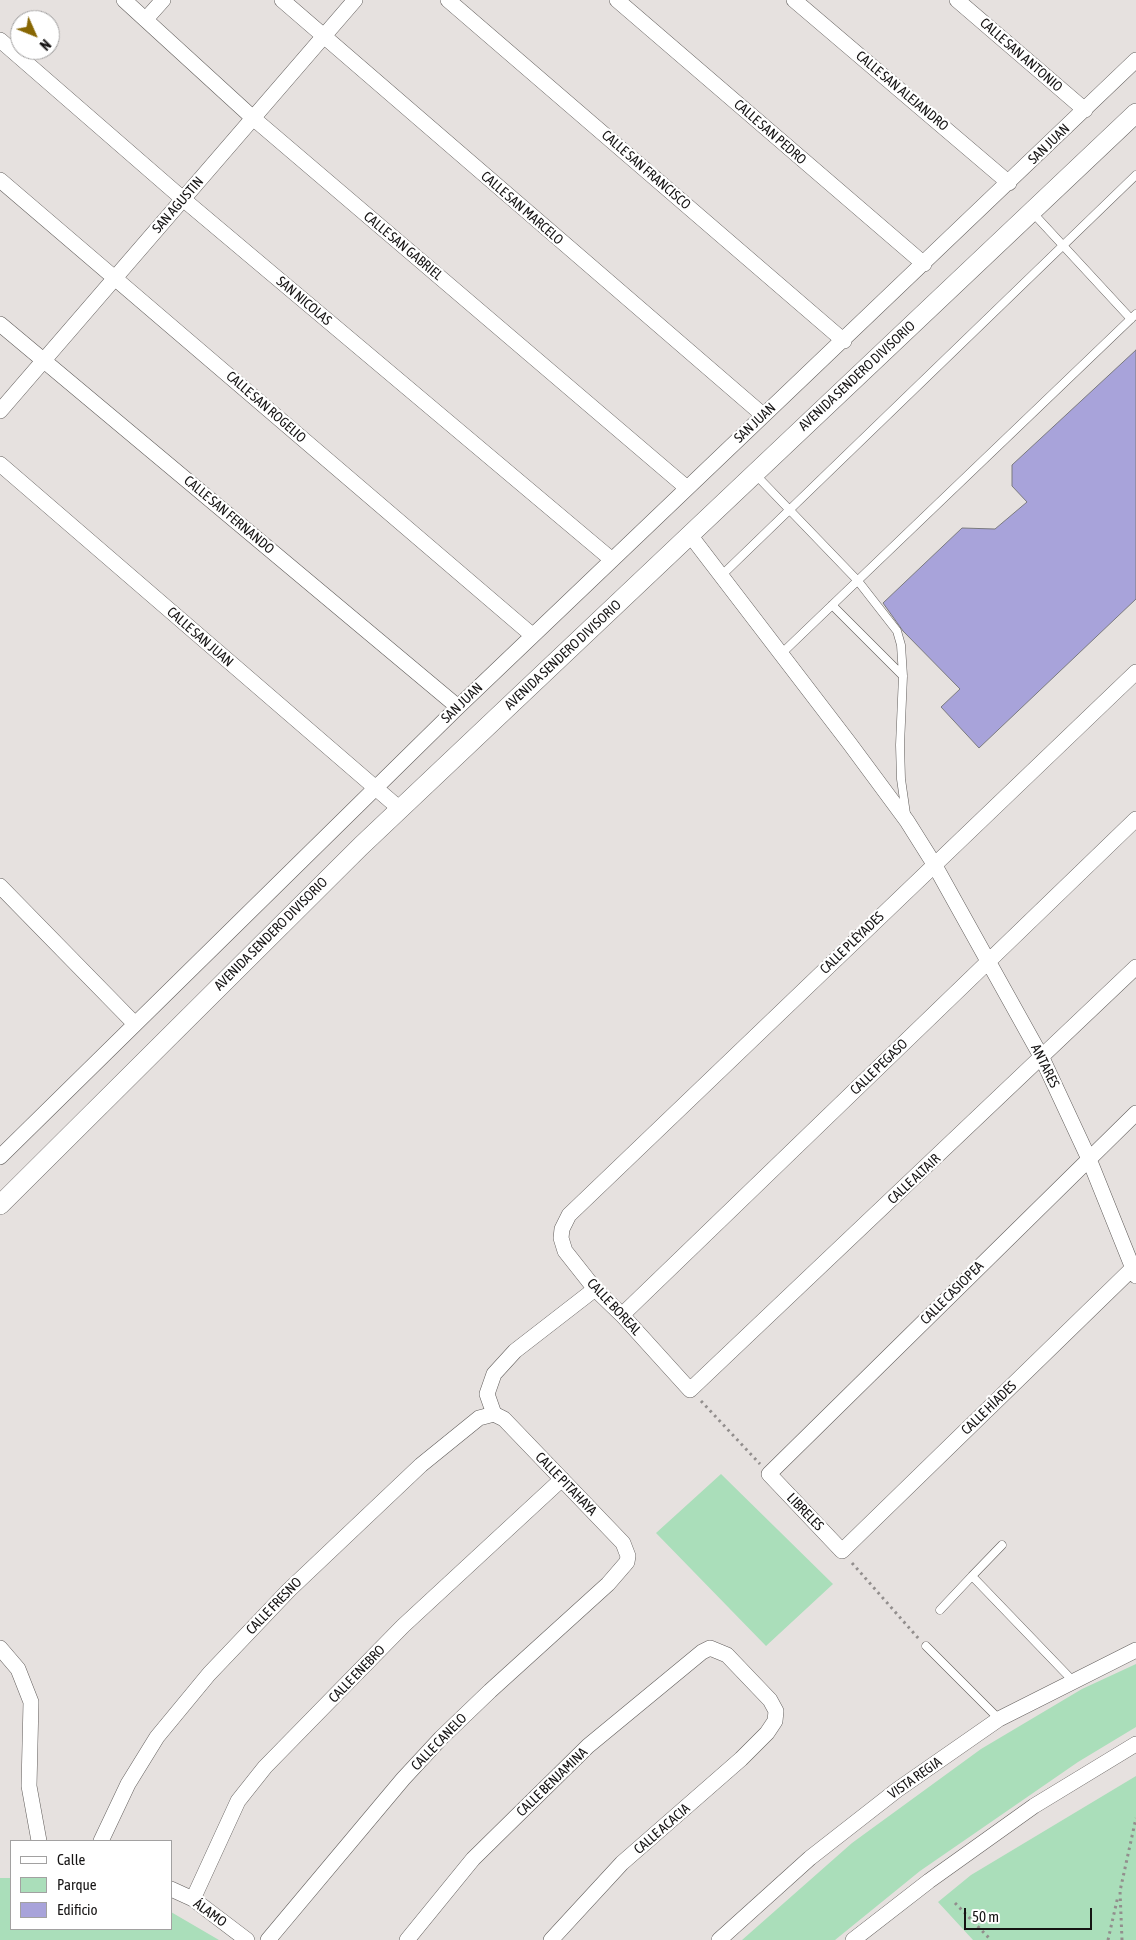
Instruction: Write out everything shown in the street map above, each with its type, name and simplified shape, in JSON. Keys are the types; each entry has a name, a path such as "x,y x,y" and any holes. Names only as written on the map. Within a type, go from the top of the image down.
{"street":[{"name":"CALLE SAN GABRIEL","path":"124,0 253,118 687,488"},
{"path":"146,19 163,0"},
{"name":"CALLE SAN MARCELO","path":"282,0 763,415"},
{"name":"SAN AGUSTIN","path":"0,411 355,0"},
{"name":"CALLE SAN FRANCISCO","path":"448,0 844,341"},
{"name":"CALLE SAN PEDRO","path":"617,0 924,264"},
{"name":"CALLE SAN ALEJANDRO","path":"794,0 1009,182"},
{"name":"CALLE SAN ANTONIO","path":"958,0 1085,110"},
{"name":"SAN NICOLAS","path":"0,40 183,199 611,559"},
{"name":"SAN JUAN","path":"375,787 611,559 844,341 1136,60"},
{"name":"AVENIDA SENDERO DIVISORIO","path":"0,1206 242,962 400,809 1136,113"},
{"name":"CALLE SAN ROGELIO","path":"0,180 532,635"},
{"name":"CALLE SAN FERNANDO","path":"0,324 458,707"},
{"name":"CALLE SAN JUAN","path":"0,464 400,809"},
{"name":"ANTARES","path":"690,536 907,821 934,864 1042,1058 1089,1159 1135,1270"},
{"name":"CALLE PLÉYADES","path":"569,1215 1136,672"},
{"path":"0,1157 375,787"},
{"name":"CALLE PEGASO","path":"622,1315 1136,819"},
{"path":"0,886 135,1024"},
{"name":"CALLE ALTAIR","path":"690,1390 1136,967"},
{"name":"CALLE CASIOPEA","path":"769,1474 1136,1113"},
{"name":"CALLE BOREAL","path":"569,1215 562,1229 565,1251 595,1290 622,1315 690,1390"},
{"name":"CALLE HÍADES","path":"842,1551 1135,1270"},
{"path":"494,1414 487,1394 494,1374 515,1351 595,1290"},
{"name":"CALLE PITAHAYA","path":"494,1414 504,1419 623,1543 628,1556 627,1562"},
{"name":"CALLE FRESNO","path":"101,1840 128,1784 152,1745 209,1674 289,1590 421,1465 479,1418 494,1414"},
{"name":"LIBRELES","path":"769,1474 842,1551"},
{"name":"CALLE ENEBRO","path":"193,1899 238,1801 265,1767 403,1626 562,1480"},
{"name":"CALLE CANELO","path":"268,1940 403,1779 441,1738 608,1584 627,1562"},
{"path":"0,1648 18,1669 32,1702 28,1786 39,1840"},
{"name":"CALLE BENJAMINA","path":"407,1940 473,1859 588,1746 702,1652 710,1648 717,1650"},
{"name":"CALLE ACACIA","path":"551,1940 622,1863 741,1759 767,1733 775,1721 776,1711 770,1700 727,1655 717,1650"},
{"name":"VISTA REGIA","path":"719,1940 810,1858 890,1795 999,1719 1136,1650"},
{"path":"853,1940 929,1880 1034,1806 1136,1744"},
{"name":"ÁLAMO","path":"172,1889 193,1899 247,1940"}],"lane":[{"path":"721,576 1136,175"},
{"path":"780,655 1134,316 1032,211"},
{"path":"754,473 858,581 897,631 901,645 903,676 901,779 907,821"},
{"path":"832,605 903,676"},
{"path":"940,1610 1002,1545"},
{"path":"972,1576 1074,1682"},
{"path":"926,1646 999,1719"}],"path":[{"path":"690,1390 769,1474"},
{"path":"842,1551 926,1646"},
{"path":"1108,1940 1136,1818"},
{"path":"1120,1890 1122,1940"},
{"path":"955,1903 991,1940"}],"green space":[{"path":"721,1474 833,1584 766,1646 656,1533"},
{"path":"1136,1664 1136,1727 1078,1762 920,1871 835,1940 742,1940 852,1843 981,1749 1082,1689"},
{"path":"1136,1776 1136,1940 973,1940 938,1902 971,1875"},
{"path":"0,1878 10,1878 10,1930 172,1930 172,1913 219,1940 0,1940"}],"building":[{"path":"1136,350 1136,599 979,748 941,707 960,689 903,631 883,603 962,528 995,529 1027,502 1012,486 1012,465"}]}
